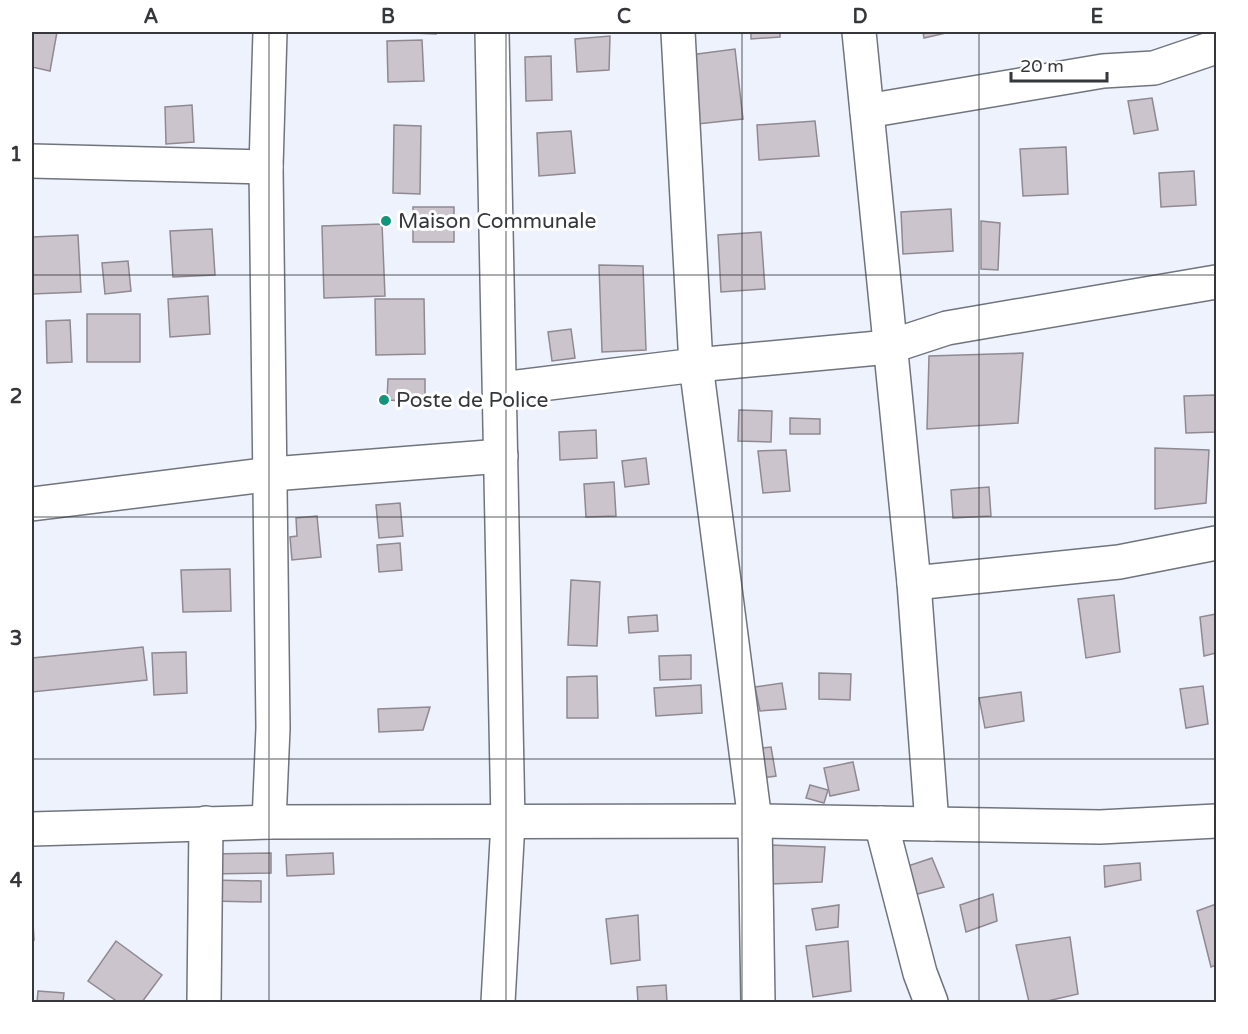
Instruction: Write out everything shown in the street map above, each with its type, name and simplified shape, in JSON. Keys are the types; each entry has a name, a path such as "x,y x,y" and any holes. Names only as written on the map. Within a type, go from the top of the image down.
{"street":[{"path":"269,822 273,728 270,595 272,474 266,167 270,32"},
{"path":"492,32 508,822 498,1002"},
{"path":"678,32 696,365 756,821 758,1002"},
{"path":"859,32 914,583 932,824"},
{"path":"867,111 1103,71 1154,68 1216,47"},
{"path":"32,161 266,167"},
{"path":"500,389 696,365 889,347 947,328 1216,282"},
{"path":"32,504 272,474 501,456"},
{"path":"914,583 1119,562 1216,543"},
{"path":"32,829 269,822 756,821 1100,827 1216,821"},
{"path":"204,1002 206,823"},
{"path":"881,823 920,973 931,1002"}],"building":[{"path":"32,32 57,32 50,71 32,67"},
{"path":"436,32 436,34 412,33"},
{"path":"751,32 780,32 780,37 751,39"},
{"path":"923,32 950,32 924,38"},
{"path":"610,36 609,70 577,72 575,39"},
{"path":"422,40 424,81 388,82 387,41"},
{"path":"735,49 743,119 698,124 690,55"},
{"path":"551,56 552,100 526,101 525,57"},
{"path":"1152,98 1158,130 1134,134 1128,101"},
{"path":"192,105 194,142 166,144 165,107"},
{"path":"815,121 819,156 759,160 757,125"},
{"path":"394,125 421,126 420,194 393,193"},
{"path":"571,131 575,173 539,176 537,133"},
{"path":"1066,147 1068,194 1023,196 1020,149"},
{"path":"1194,171 1196,205 1161,207 1159,173"},
{"path":"413,207 454,207 454,242 413,242"},
{"path":"951,209 953,251 903,254 901,212"},
{"path":"981,221 1000,223 998,270 981,269"},
{"path":"382,224 385,296 324,298 322,226"},
{"path":"212,229 215,275 173,277 170,231"},
{"path":"761,232 765,289 721,292 718,235"},
{"path":"78,235 81,292 32,294 32,237"},
{"path":"128,261 131,291 105,294 102,263"},
{"path":"599,265 643,266 646,350 602,352"},
{"path":"208,296 210,334 170,337 168,299"},
{"path":"375,299 424,299 425,354 376,355"},
{"path":"87,314 140,314 140,362 87,362"},
{"path":"70,320 72,362 47,363 46,321"},
{"path":"571,329 575,358 552,361 548,332"},
{"path":"1023,353 1018,423 927,429 929,356"},
{"path":"388,379 425,379 425,402 387,400"},
{"path":"1215,395 1216,432 1186,433 1184,396"},
{"path":"739,410 772,411 771,442 738,441"},
{"path":"790,418 820,419 820,434 790,434"},
{"path":"596,430 597,458 560,460 559,432"},
{"path":"1155,448 1209,450 1206,503 1155,509"},
{"path":"786,450 790,491 763,493 758,451"},
{"path":"646,458 649,484 625,487 622,461"},
{"path":"614,482 616,516 586,517 584,484"},
{"path":"989,487 991,516 953,518 951,490"},
{"path":"400,503 403,536 379,538 376,505"},
{"path":"317,516 321,557 292,560 290,537 297,536 296,518"},
{"path":"400,543 402,570 379,572 377,545"},
{"path":"230,569 231,611 183,612 181,570"},
{"path":"571,580 600,582 597,646 568,645"},
{"path":"1114,595 1120,652 1086,658 1078,599"},
{"path":"1216,614 1216,653 1204,656 1200,617"},
{"path":"657,615 658,631 629,633 628,617"},
{"path":"143,647 147,680 32,692 32,658"},
{"path":"186,652 187,693 154,695 152,653"},
{"path":"691,655 691,679 660,680 659,656"},
{"path":"819,673 851,674 850,700 819,699"},
{"path":"597,676 598,718 567,718 567,677"},
{"path":"782,683 786,709 760,711 755,687"},
{"path":"701,685 702,713 656,716 654,688"},
{"path":"1203,686 1208,724 1186,728 1180,689"},
{"path":"1021,692 1024,721 985,728 979,698"},
{"path":"430,707 423,730 379,732 378,709"},
{"path":"771,747 776,776 756,779 751,749"},
{"path":"853,762 859,790 830,796 824,768"},
{"path":"810,785 828,790 824,803 806,798"},
{"path":"770,845 825,847 822,882 771,884"},
{"path":"271,853 271,873 209,874 209,854"},
{"path":"333,853 334,874 287,876 286,855"},
{"path":"932,858 944,887 910,896 905,867"},
{"path":"1140,863 1141,880 1105,887 1104,866"},
{"path":"212,880 261,881 261,902 211,901"},
{"path":"993,894 997,921 966,932 960,905"},
{"path":"1216,904 1216,965 1211,967 1197,911"},
{"path":"839,905 838,927 816,930 812,909"},
{"path":"32,906 34,940 32,940"},
{"path":"638,915 640,960 611,964 606,919"},
{"path":"1070,937 1078,994 1043,1002 1029,1002 1016,945"},
{"path":"116,941 162,975 142,1002 118,1002 88,981"},
{"path":"848,941 851,991 813,997 806,946"},
{"path":"666,985 667,1002 638,1002 637,987"},
{"path":"38,991 64,993 63,1002 37,1002"}],"place":[{"name":"Maison Communale","path":"386,221"},
{"name":"Poste de Police","path":"384,400"}]}
